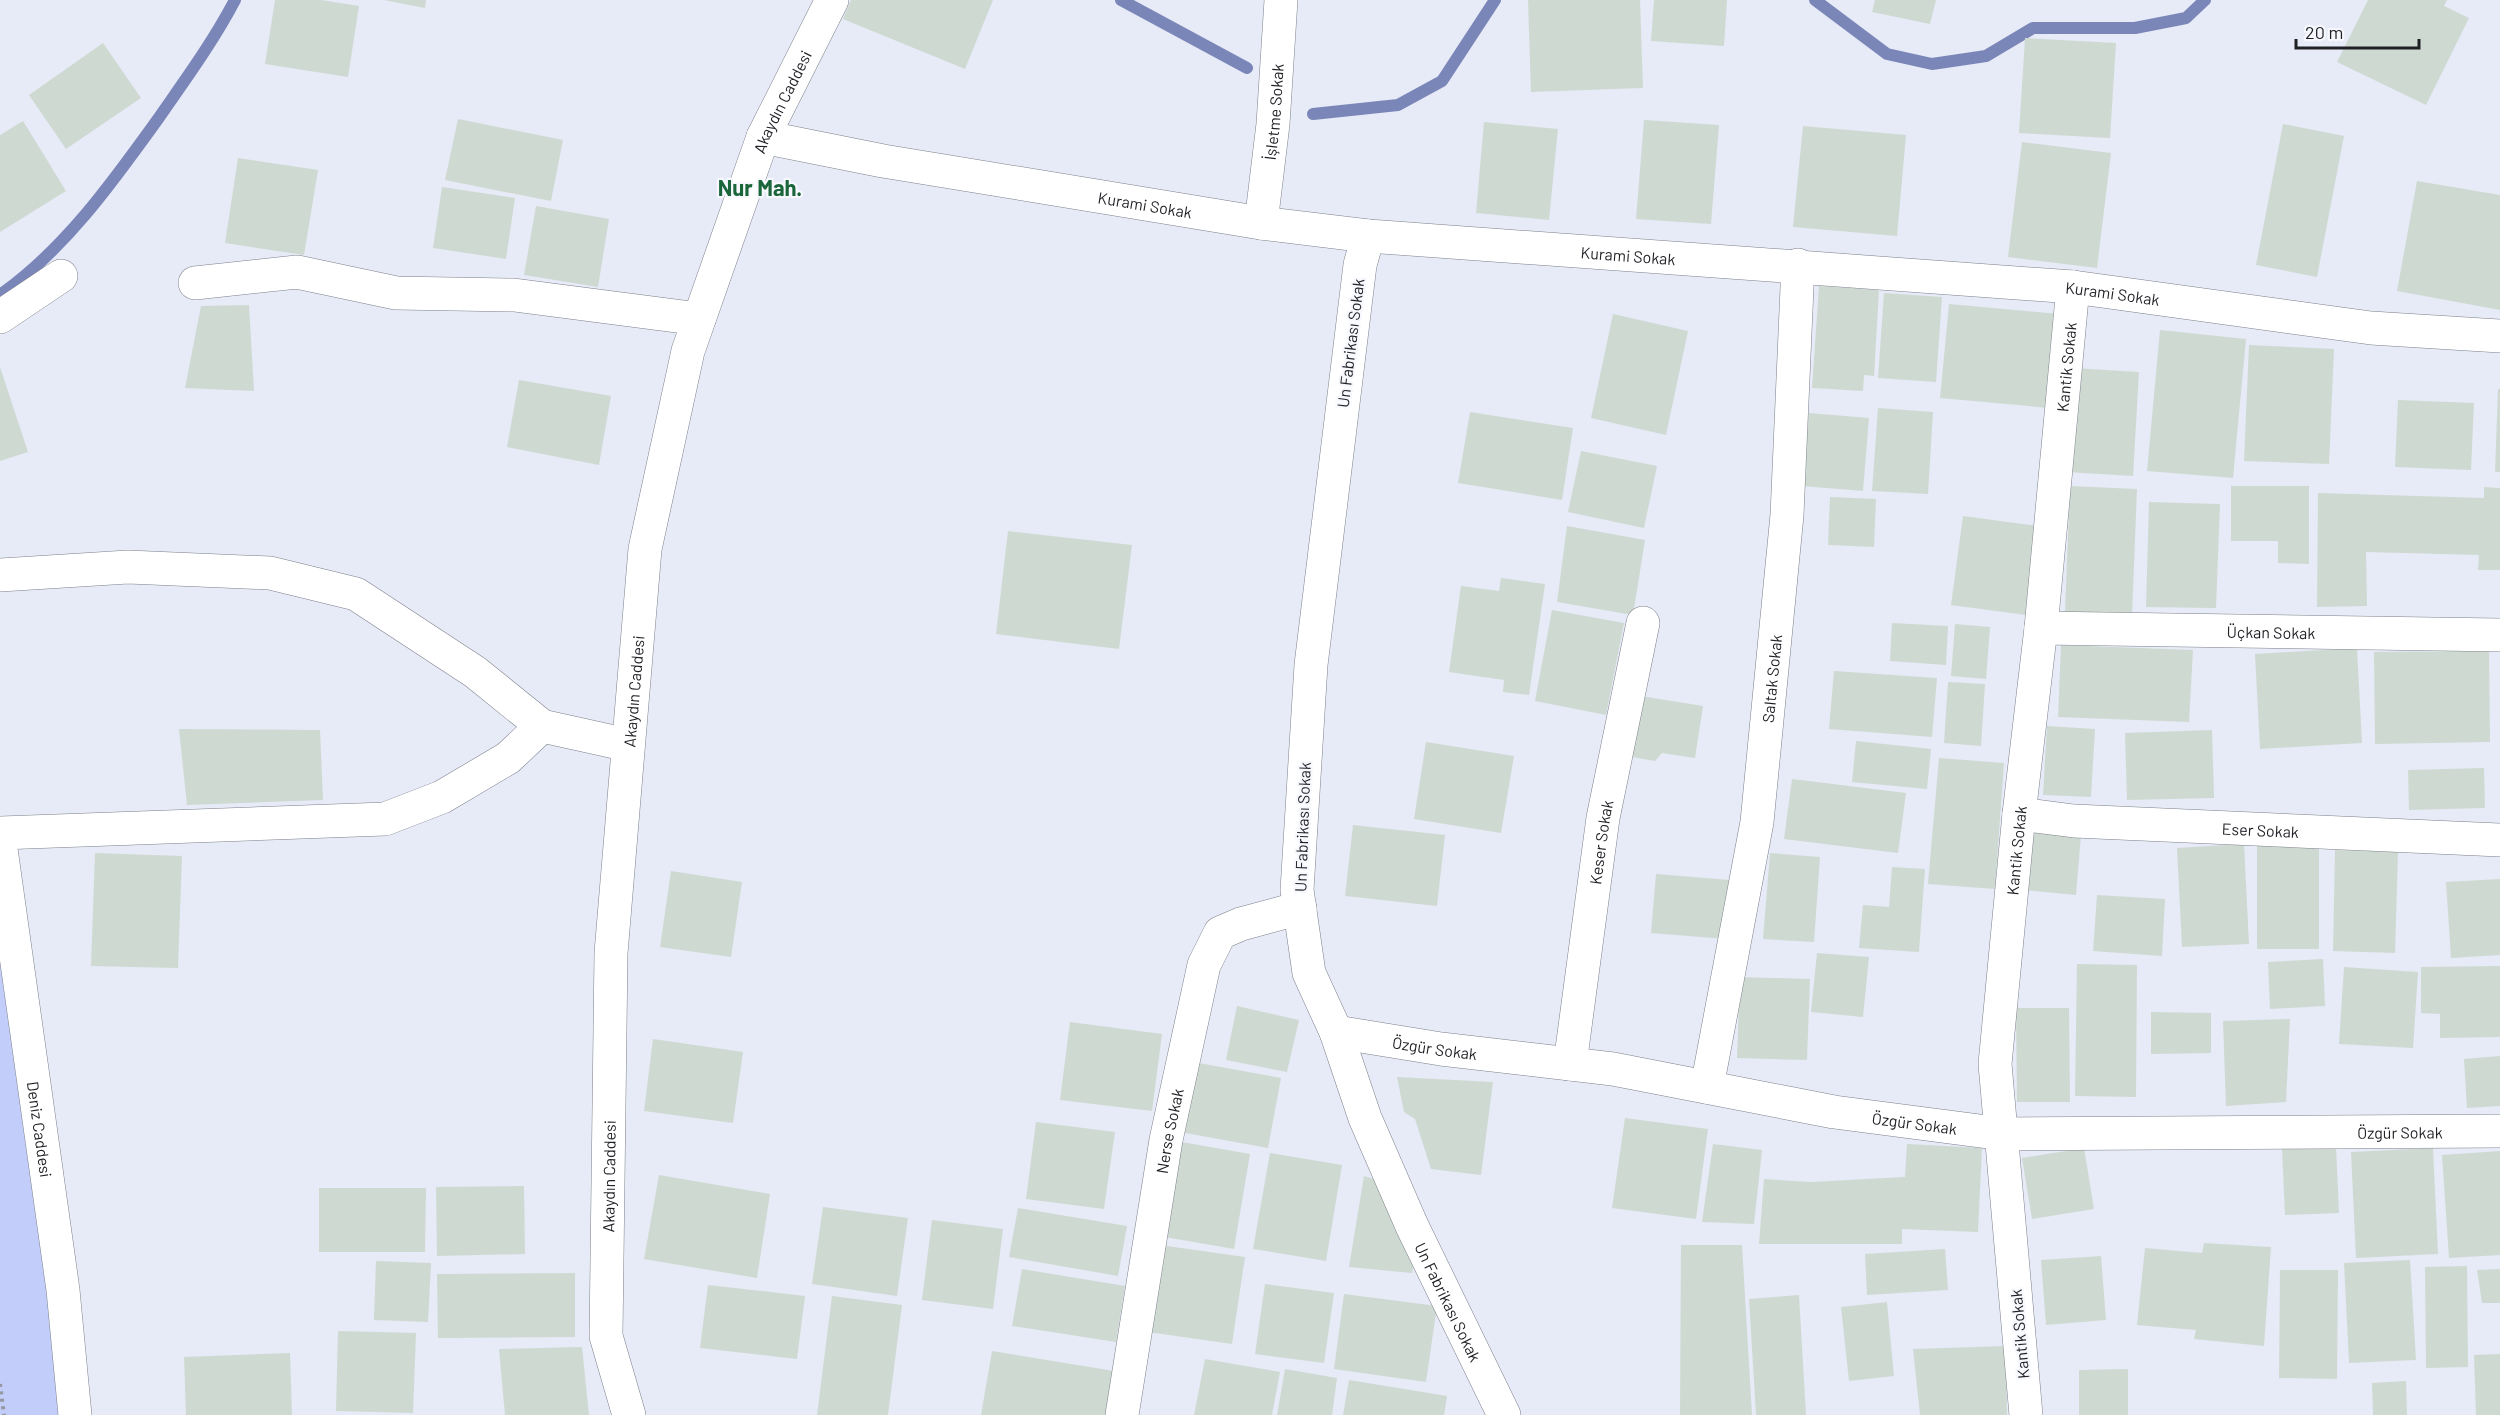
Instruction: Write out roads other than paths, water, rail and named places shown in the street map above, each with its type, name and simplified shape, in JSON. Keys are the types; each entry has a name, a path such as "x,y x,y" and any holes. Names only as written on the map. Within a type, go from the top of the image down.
{"street":[{"name":"Akaydın Caddesi","path":"629,1415 606,1336 611,953 645,549 688,351 762,137 832,0"},
{"name":"İşletme Sokak","path":"1261,223 1273,124 1281,0"},
{"name":"Kurami Sokak","path":"762,137 883,161 1261,223 1368,236 1798,265 2073,287 2371,327 2500,336"},
{"name":"Un Fabrikası Sokak","path":"1368,236 1360,265 1311,665 1297,890 1309,973 1336,1032 1365,1118 1412,1226 1504,1415"},
{"name":"Saltak Sokak","path":"1707,1087 1757,822 1787,514 1798,265"},
{"path":"195,283 297,272 396,292 514,296 699,319"},
{"path":"0,317 61,276"},
{"name":"Kantik Sokak","path":"2026,1415 2003,1134 1995,1064 2019,814 2041,628 2073,287"},
{"path":"0,575 128,567 270,573 356,594 476,672 542,726 628,745"},
{"name":"Keser Sokak","path":"1570,1064 1603,818 1643,623"},
{"name":"Üçkan Sokak","path":"2041,628 2500,635"},
{"path":"0,833 386,819 442,796 499,764 542,726"},
{"name":"Eser Sokak","path":"2019,814 2074,821 2500,840"},
{"name":"Deniz Caddesi","path":"0,843 63,1290 75,1415"},
{"name":"Nerse Sokak","path":"1122,1415 1166,1140 1204,965 1220,933 1241,924 1300,908"},
{"name":"Özgür Sokak","path":"1336,1032 1441,1049 1612,1069 1834,1112 2003,1134 2500,1131"}],"waterway":[{"path":"0,295 46,257 105,191 188,75 235,0"},
{"path":"1121,0 1247,68"},
{"path":"1313,114 1398,105 1442,81 1495,0"},
{"path":"1815,0 1887,54 1932,64 1986,56 2033,28 2135,28 2186,18 2205,0"}],"district":[{"name":"Nur Mah.","path":"760,187"}]}
